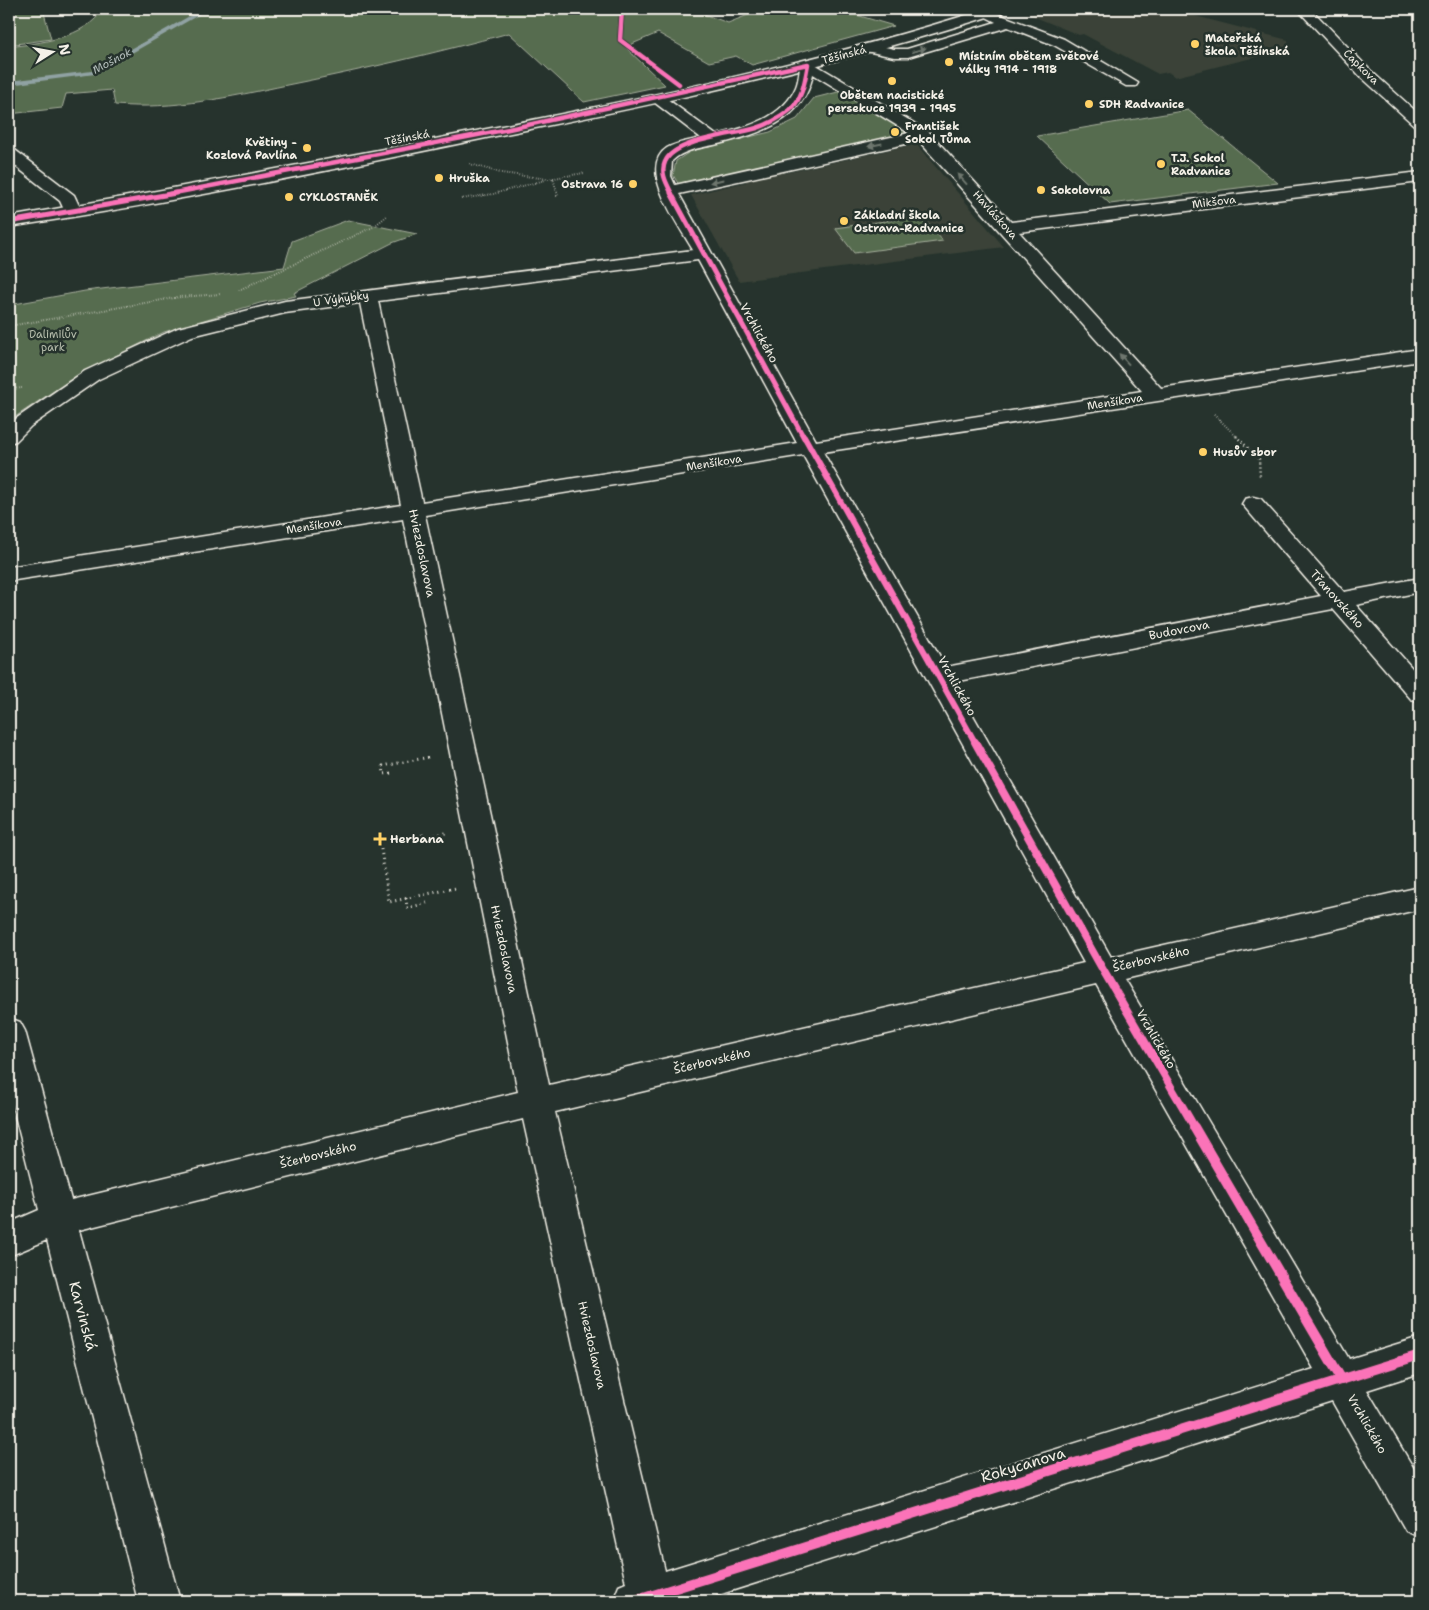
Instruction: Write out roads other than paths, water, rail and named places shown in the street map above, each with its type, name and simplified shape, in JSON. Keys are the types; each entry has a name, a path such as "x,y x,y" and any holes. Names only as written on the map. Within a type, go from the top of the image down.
{"street":[{"name":"Čapkova","path":"1304,9 1365,73 1420,123"},
{"path":"992,11 1007,23 1059,42 1131,83"},
{"name":"Těšínská","path":"9,222 369,157 658,99 871,48 992,11"},
{"path":"871,48 894,53 908,53 1007,23"},
{"name":"Havláskova","path":"808,64 923,135 1162,394"},
{"name":"Vrchlického","path":"808,64 806,82 792,108 786,114 766,125 708,136 668,156 663,166 663,171 669,191 810,448 1103,970 1420,1517"},
{"path":"658,99 708,136"},
{"path":"669,191 923,135"},
{"path":"9,153 68,199 72,210"},
{"path":"9,177 36,175"},
{"name":"Mikšova","path":"1007,228 1420,177"},
{"name":"U Výhybky","path":"9,437 24,422 92,375 185,332 285,307 703,254"},
{"name":"Hviezdoslavova","path":"368,295 536,1102 645,1600"},
{"name":"Menšíkova","path":"9,574 810,448 1420,355"},
{"name":"Třanovského","path":"1254,504 1420,693"},
{"name":"Budovcova","path":"938,676 1420,585"},
{"name":"Ščerbovského","path":"9,1240 58,1219 536,1102 1420,898"},
{"name":"Karvinská","path":"9,1031 159,1601"},
{"name":"Rokycanova","path":"645,1600 1420,1355"}],"waterway":[{"name":"Mošnok","path":"9,83 93,73 206,9"}],"place":[{"name":"Mateřská škola Těšínská","path":"1195,44"},
{"name":"Místním obětem světové války 1914 - 1918","path":"949,62"},
{"name":"Obětem nacistické persekuce 1939 - 1945","path":"892,81"},
{"name":"SDH Radvanice","path":"1089,104"},
{"name":"František Sokol Tůma","path":"895,132"},
{"name":"Květiny - Kozlová Pavlína","path":"307,148"},
{"name":"T.J. Sokol Radvanice","path":"1161,164"},
{"name":"Hruška","path":"439,178"},
{"name":"Ostrava 16","path":"633,184"},
{"name":"Sokolovna","path":"1041,190"},
{"name":"CYKLOSTANĚK","path":"289,197"},
{"name":"Základní škola Ostrava-Radvanice","path":"844,221"},
{"name":"Husův sbor","path":"1203,452"},
{"name":"Herbana","path":"380,839"}],"park label":[{"name":"Dalimilův park","path":"53,340"}]}
